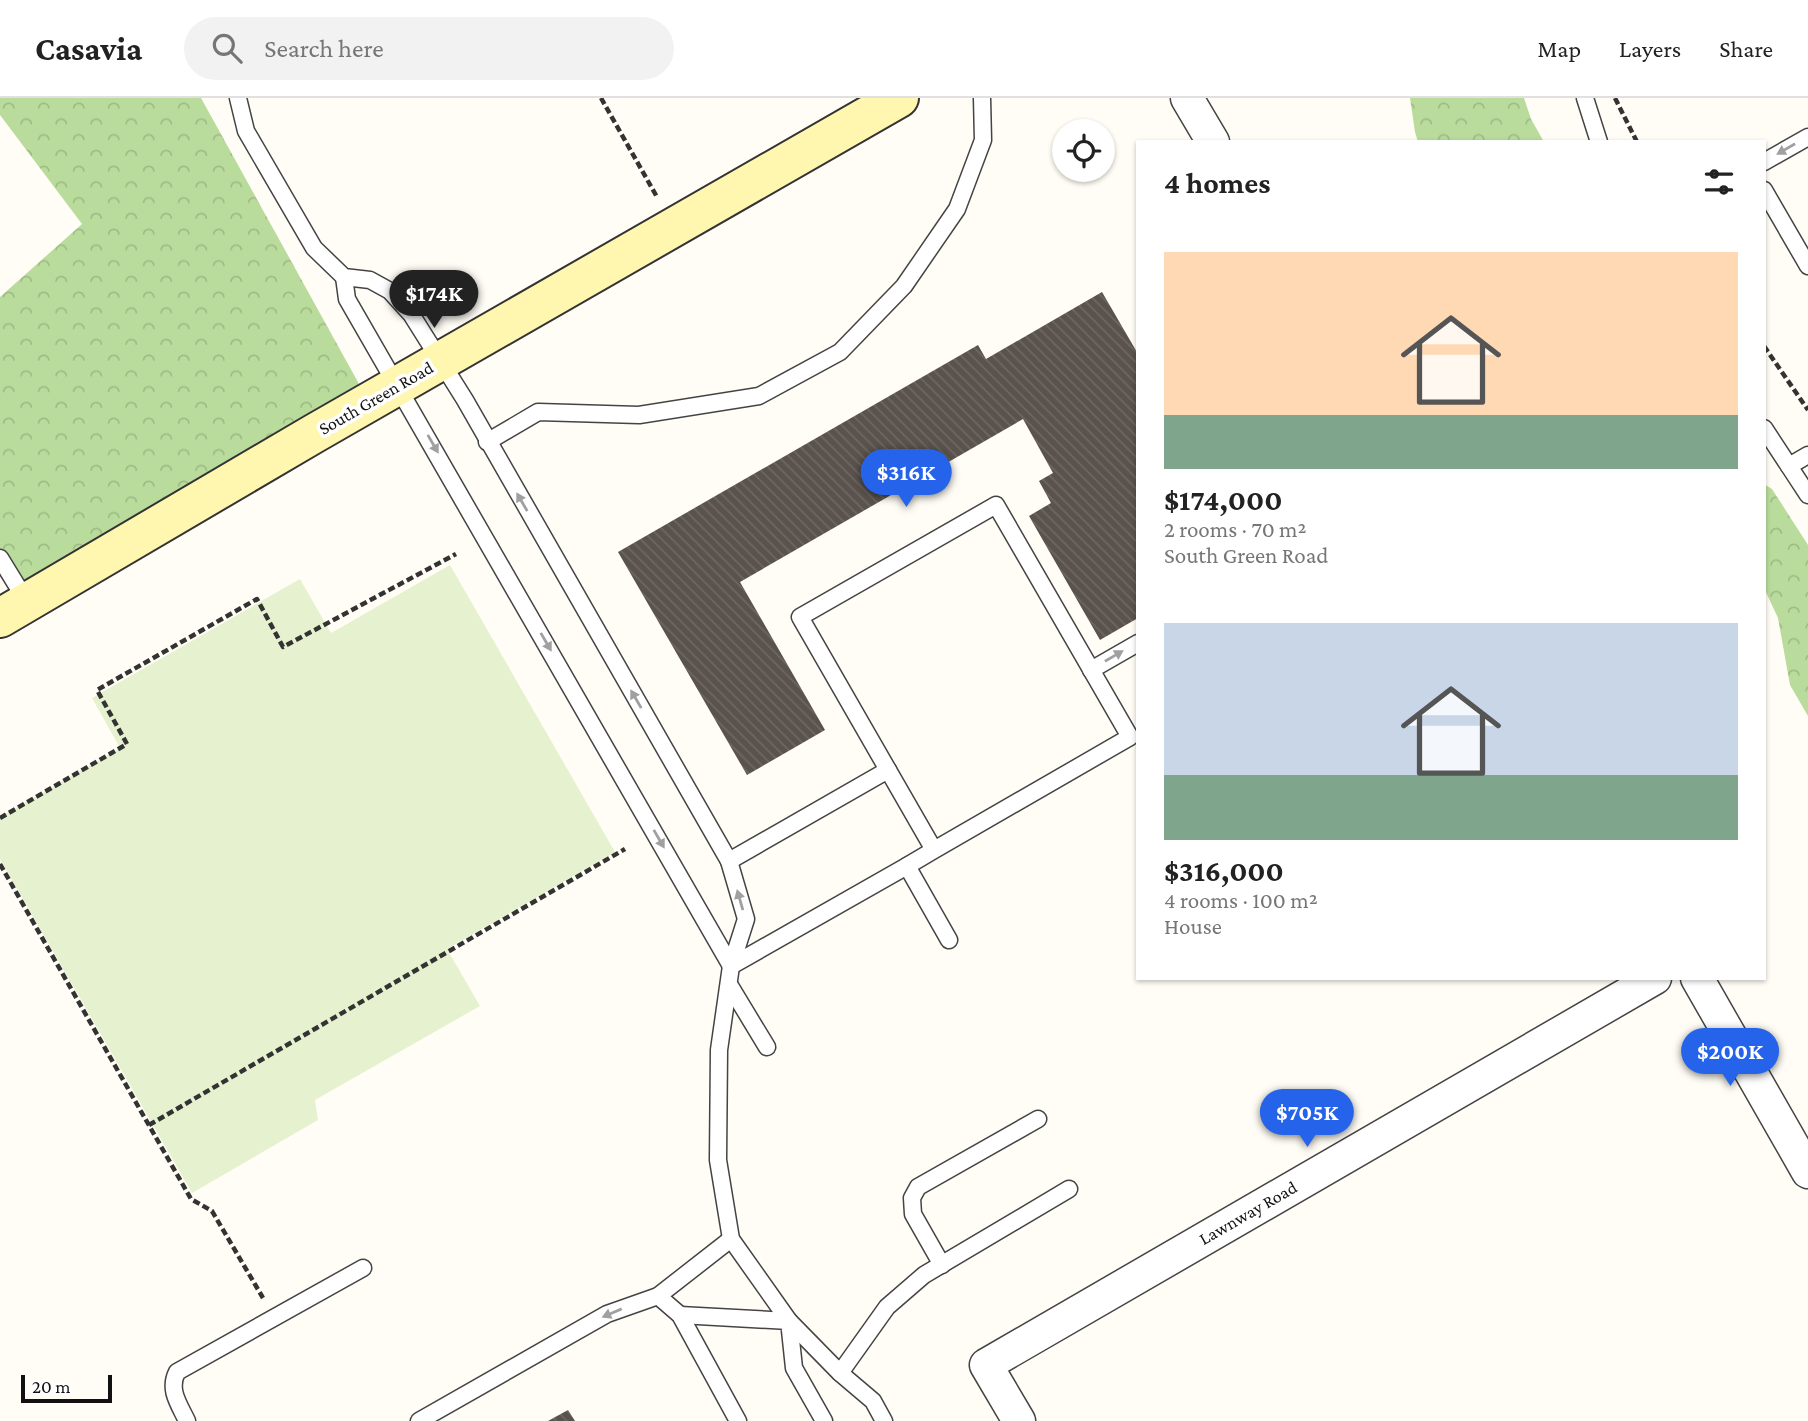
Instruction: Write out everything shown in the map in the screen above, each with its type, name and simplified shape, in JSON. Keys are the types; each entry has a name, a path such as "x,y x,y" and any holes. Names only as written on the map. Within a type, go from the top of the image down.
{"main road":[{"name":"South Green Road","path":"14,610 440,361 899,98"}],"street":[{"path":"1187,98 1212,140"},
{"name":"Lawnway Road","path":"1019,1421 986,1365 1652,980"},
{"path":"1698,980 1808,1172"}],"lane":[{"path":"238,98 246,131 314,248 344,277 370,280 390,290 411,314 488,442 729,861 746,919 731,966 719,1050 718,1160 730,1239 789,1321 840,1373 873,1401 884,1421"},
{"path":"488,442 538,412 639,415 759,397 840,352 904,286 957,209 983,140 982,98"},
{"path":"1585,98 1598,140"},
{"path":"1766,161 1808,136"},
{"path":"1766,193 1803,246 1808,266"},
{"path":"344,277 347,299 399,385 731,966"},
{"path":"1766,431 1808,495"},
{"path":"1789,467 1808,455"},
{"path":"731,966 907,866 1130,737 996,505 800,617 934,850"},
{"path":"0,558 14,610"},
{"path":"1091,670 1136,644"},
{"path":"729,861 888,770"},
{"path":"907,866 949,940"},
{"path":"730,986 767,1047"},
{"path":"942,1265 914,1214 912,1198 918,1187 1038,1119"},
{"path":"840,1373 887,1307 923,1275 1069,1189"},
{"path":"419,1421 607,1314 658,1296 730,1239"},
{"path":"187,1421 173,1392 172,1382 177,1372 363,1268"},
{"path":"658,1296 680,1315 738,1421"},
{"path":"680,1315 789,1321"},
{"path":"789,1321 794,1368 824,1421"}],"path":[{"path":"601,98 658,198"},
{"path":"1615,98 1636,140"},
{"path":"1766,349 1808,410"},
{"path":"0,818 127,744 97,691 257,598 283,647 456,554"},
{"path":"149,1125 625,849"},
{"path":"0,864 191,1199 212,1211 275,1318"}],"green space":[{"path":"0,98 201,98 369,402 27,602 0,558 0,297 82,224 0,115"},
{"path":"1410,98 1524,98 1531,119 1543,140 1417,140"},
{"path":"1766,485 1772,489 1808,545 1808,716 1790,685 1778,618 1766,592"},
{"path":"450,565 615,852 447,949 480,1006 315,1100 318,1120 192,1193 0,859 0,817 120,748 92,698 300,579 331,633"}],"building":[{"path":"1102,292 1136,351 1136,619 1100,640 1029,516 1051,503 1039,481 1053,473 1023,419 740,582 825,730 747,775 618,552 978,345 986,359"},
{"path":"568,1410 575,1421 548,1421"}]}
